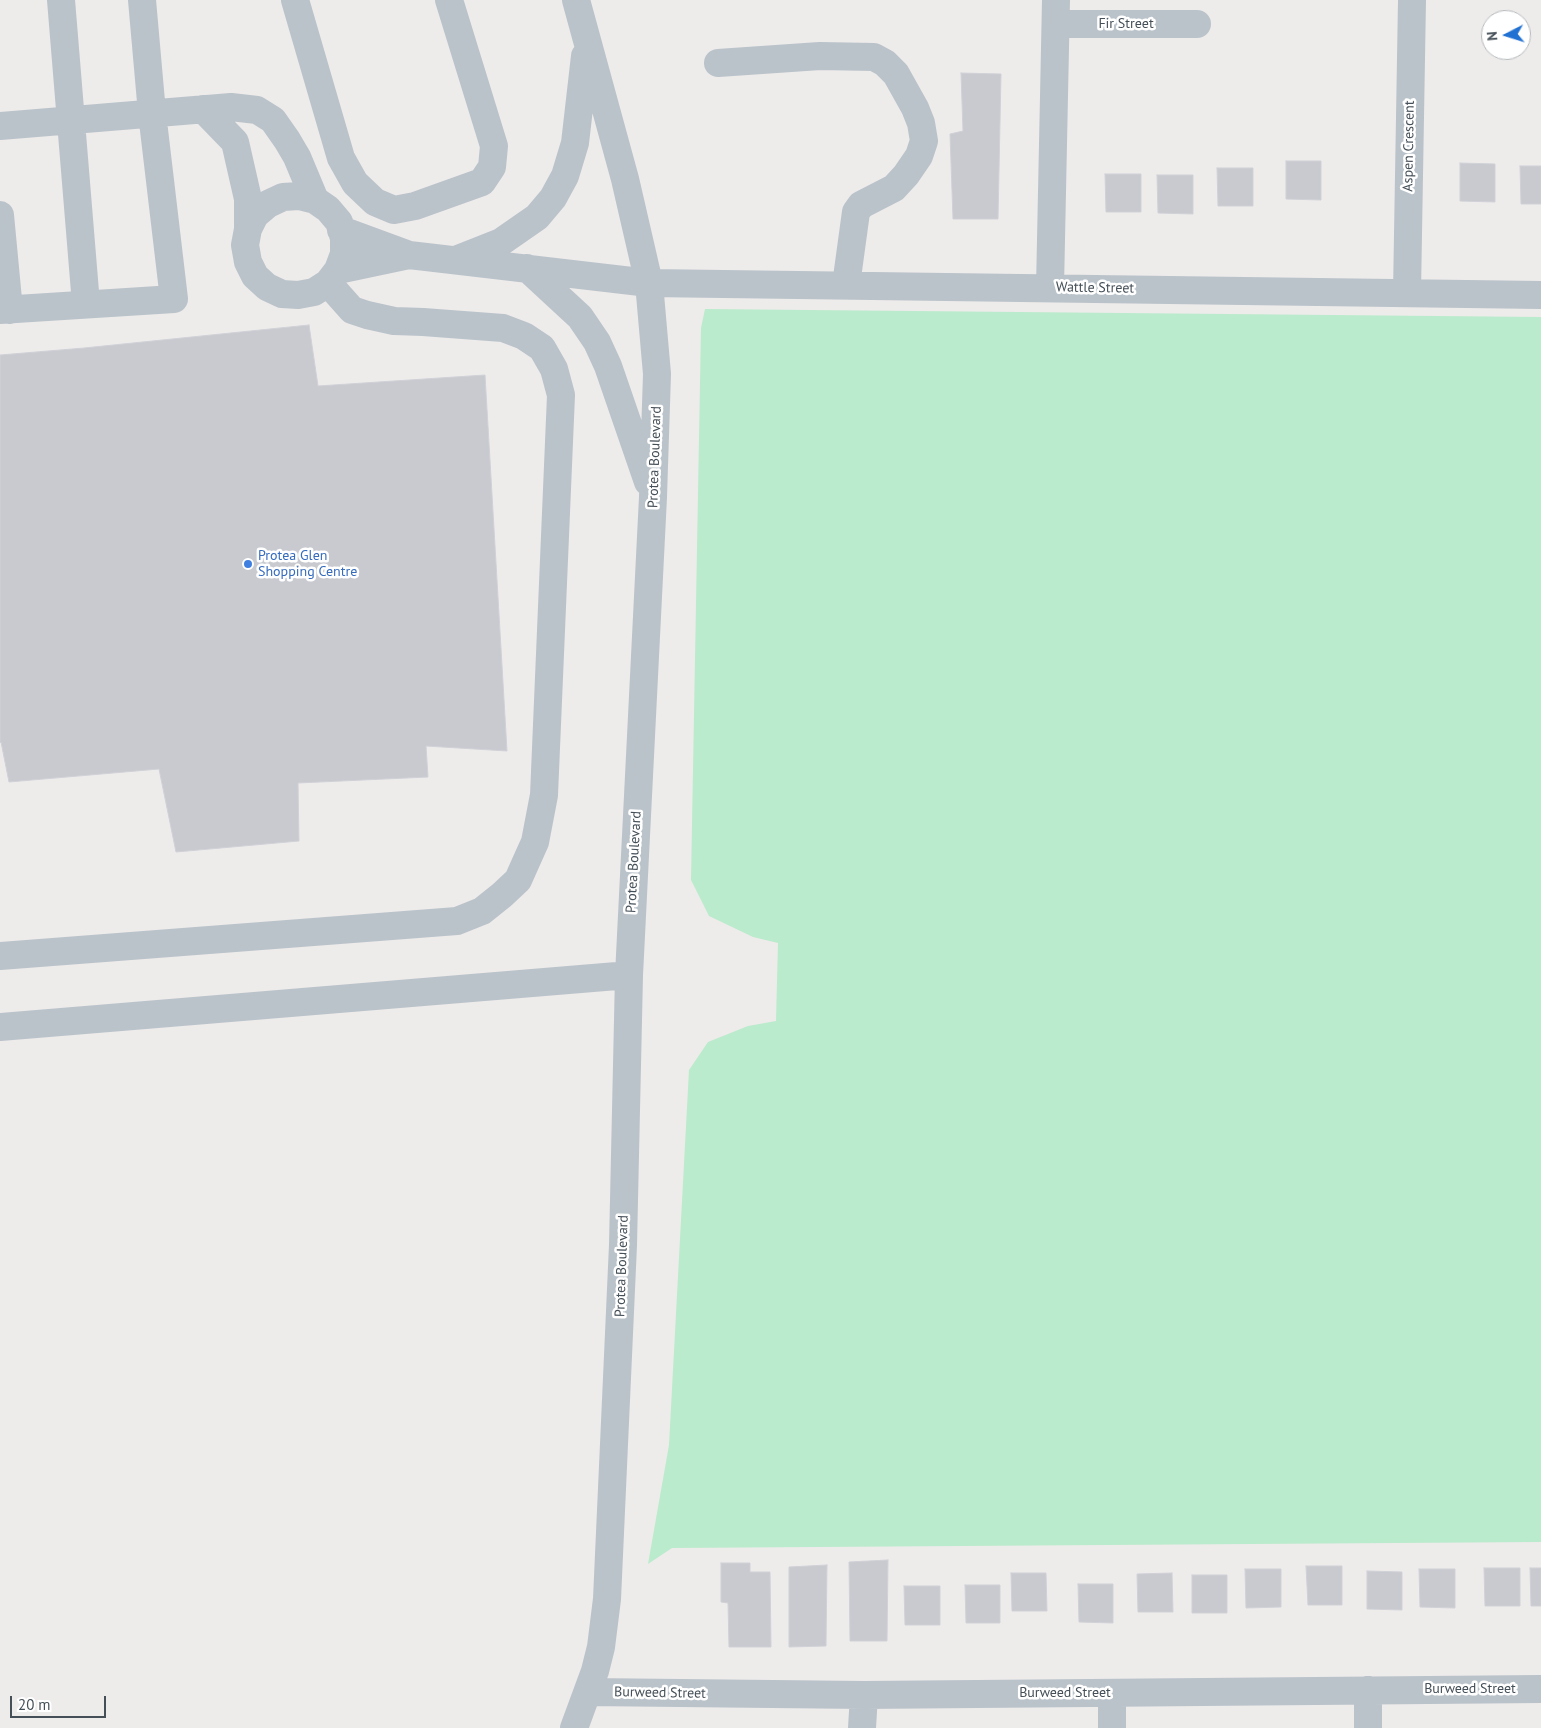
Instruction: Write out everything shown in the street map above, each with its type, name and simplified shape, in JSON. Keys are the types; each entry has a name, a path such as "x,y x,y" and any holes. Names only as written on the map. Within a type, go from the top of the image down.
{"street":[{"path":"61,0 86,304"},
{"path":"0,215 5,310 174,299 152,113 142,0"},
{"path":"295,0 340,158 355,183 376,202 394,210 415,206 482,182 492,167 494,146 449,0"},
{"name":"Protea Boulevard","path":"574,1728 588,1692 601,1647 607,1599 623,1244 629,975 658,374 650,283 625,179 576,0"},
{"name":"Aspen Crescent","path":"1407,293 1412,0"},
{"path":"1050,288 1056,12"},
{"name":"Fir Street","path":"1056,12 1197,24"},
{"path":"455,261 501,242 537,216 553,198 565,176 575,143 587,41"},
{"path":"718,63 820,56 874,57 885,63 896,74 918,116 924,141 919,156 894,188 861,205 856,212 846,285"},
{"path":"0,126 231,106 257,110 274,120 288,140 315,200"},
{"path":"203,109 235,142 248,199 248,229 245,246 248,262 256,276 267,288 282,294 298,295 314,292 333,276 344,254 344,238 339,222 328,209 315,200 299,196 283,197 268,204 255,215 248,229"},
{"path":"341,230 409,255"},
{"path":"333,276 409,255"},
{"name":"Wattle Street","path":"409,255 650,283 1541,295"},
{"path":"526,268 580,317 597,342 608,366 653,497"},
{"path":"0,956 457,921 482,911 518,880 535,842 544,795 561,395 554,369 542,348 524,336 503,328 394,321 367,316 352,310 333,276"},
{"path":"0,1028 629,975"},
{"name":"Burweed Street","path":"588,1692 864,1695 1541,1689"},
{"path":"1368,1690 1368,1728"},
{"path":"1112,1693 1112,1728"},
{"path":"862,1728 864,1695"}],"green space":[{"path":"705,309 1541,317 1541,1542 672,1548 648,1564 669,1445 689,1070 708,1042 748,1026 776,1021 778,943 753,937 709,916 691,880 701,328"}],"building":[{"path":"961,73 1001,74 998,219 953,219 950,134 963,131"},
{"path":"1286,161 1321,161 1321,200 1286,199"},
{"path":"1460,163 1495,164 1495,202 1460,201"},
{"path":"1520,166 1541,166 1541,204 1521,204"},
{"path":"1217,168 1253,168 1253,206 1218,206"},
{"path":"1105,174 1141,174 1141,212 1106,212"},
{"path":"1157,175 1193,175 1193,214 1158,213"},
{"name":"Protea Glen Shopping Centre","path":"309,325 318,386 485,375 507,751 426,746 428,777 298,783 299,841 176,852 159,769 9,782 0,743 0,355"},
{"path":"888,1560 887,1641 850,1641 849,1562"},
{"path":"721,1563 750,1563 750,1572 770,1572 771,1647 729,1647 728,1603 721,1602"},
{"path":"827,1565 826,1646 789,1647 789,1567"},
{"path":"1306,1566 1342,1566 1342,1605 1308,1605"},
{"path":"1484,1568 1520,1568 1520,1606 1485,1606"},
{"path":"1530,1568 1541,1568 1541,1606 1531,1606"},
{"path":"1245,1569 1281,1569 1281,1607 1246,1608"},
{"path":"1419,1569 1455,1569 1455,1608 1420,1607"},
{"path":"1367,1571 1402,1572 1402,1610 1367,1609"},
{"path":"1011,1573 1046,1573 1047,1611 1012,1611"},
{"path":"1172,1573 1173,1612 1138,1612 1137,1574"},
{"path":"1192,1575 1227,1575 1227,1613 1192,1613"},
{"path":"1078,1584 1113,1584 1113,1623 1079,1622"},
{"path":"965,1585 1000,1585 1000,1623 966,1623"},
{"path":"904,1586 940,1586 940,1625 905,1625"}],"place":[{"name":"Protea Glen Shopping Centre","path":"248,564"}]}
